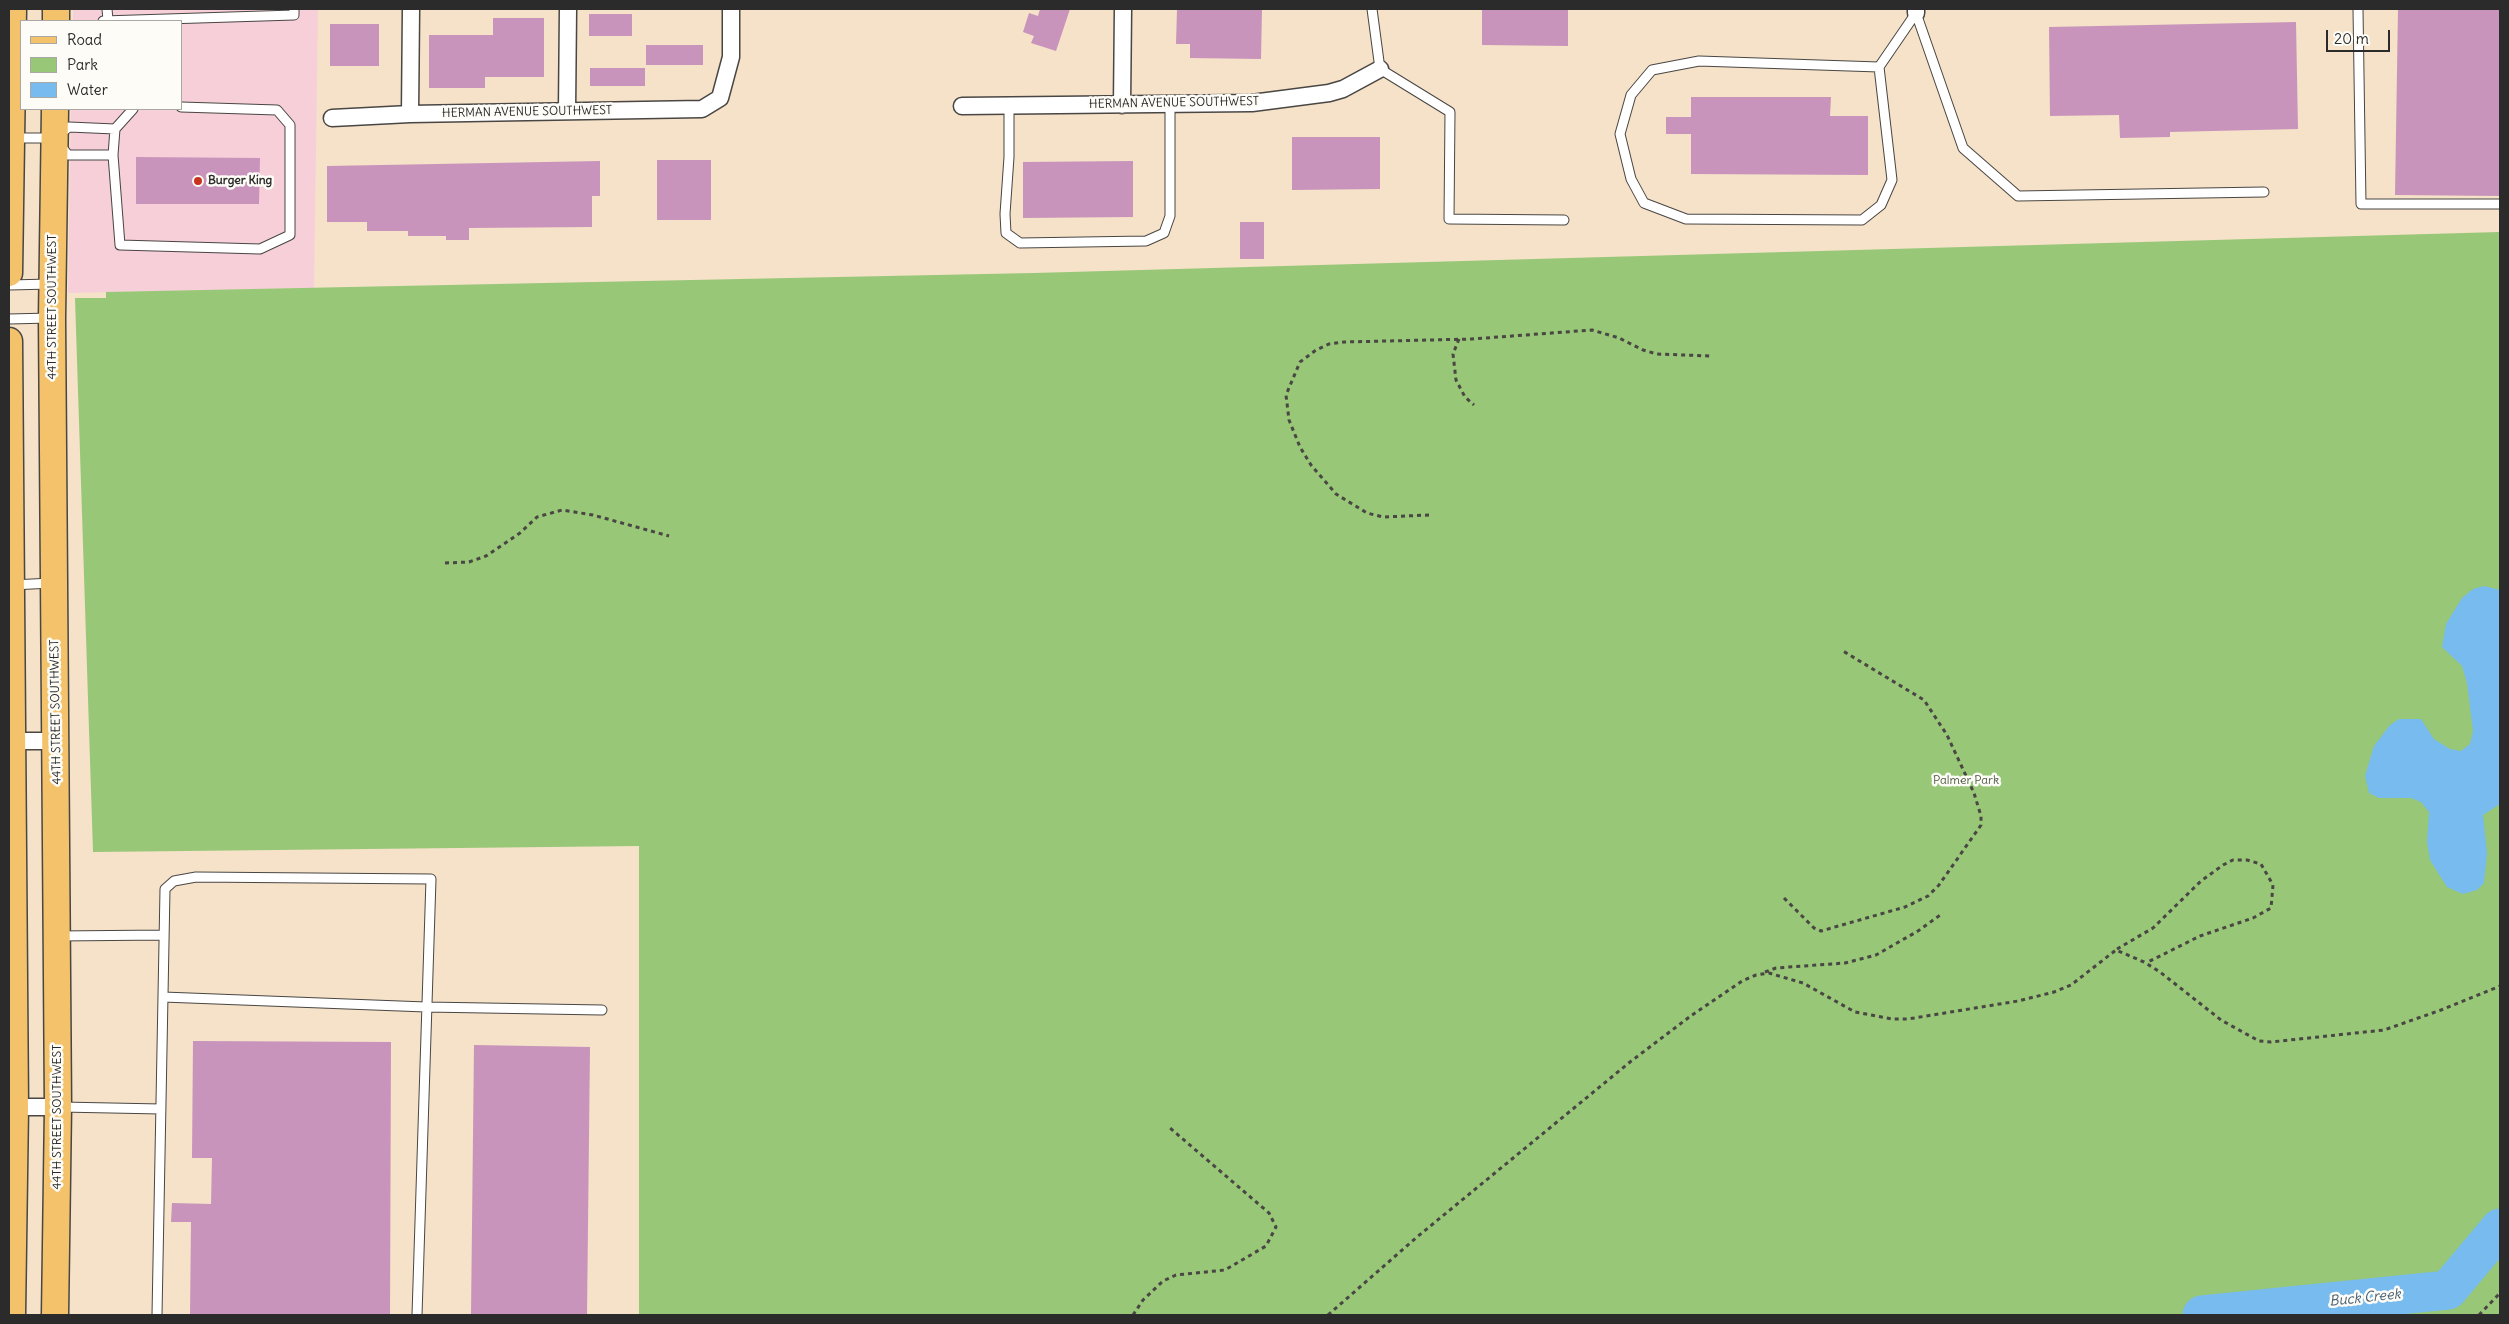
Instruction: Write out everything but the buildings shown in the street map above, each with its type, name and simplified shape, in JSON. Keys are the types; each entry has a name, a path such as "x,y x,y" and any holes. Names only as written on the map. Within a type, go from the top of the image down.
{"main road":[{"path":"9,273 13,9"},
{"name":"44TH STREET SOUTHWEST","path":"55,110 52,318 58,936 55,1315"},
{"path":"9,341 12,1315"}],"street":[{"path":"410,114 411,9"},
{"path":"567,111 568,9"},
{"name":"HERMAN AVENUE SOUTHWEST","path":"332,118 410,114 702,109 720,98 731,57 731,9"},
{"path":"1122,105 1123,9"},
{"name":"HERMAN AVENUE SOUTHWEST","path":"962,106 1252,103 1304,98 1343,89 1380,68"},
{"path":"10,741 56,741"},
{"path":"12,1107 58,1107"}],"lane":[{"path":"136,20 294,15 294,9"},
{"path":"1372,9 1380,68 1450,112 1449,219 1564,220"},
{"path":"2358,9 2361,204 2500,204"},
{"path":"1879,67 1699,61 1652,70 1631,95 1620,134 1631,179 1644,203 1686,219 1862,220 1881,205 1892,180 1879,67 1916,11"},
{"path":"1916,11 1963,148 2018,196 2264,192"},
{"path":"1009,106 1010,157 1004,214 1006,232 1020,243 1146,241 1164,233 1170,216 1170,104"},
{"path":"132,110 115,129 113,155 120,245 260,249 290,235 290,125 277,110 182,107"},
{"path":"11,138 54,138 69,127 115,129"},
{"path":"54,138 68,155 113,155"},
{"path":"9,285 53,284"},
{"path":"9,319 52,318"},
{"path":"10,585 54,583"},
{"path":"157,1315 166,889 174,881 196,877 431,879 417,1315"},
{"path":"58,936 164,935"},
{"path":"163,998 426,1007 602,1010"},
{"path":"58,1107 160,1109"}],"path":[{"path":"1429,515 1405,517 1367,513 1336,494 1311,465 1300,447 1289,420 1286,395 1300,362 1316,350 1329,344 1459,339 1592,330 1619,338 1643,350 1657,354 1711,356"},
{"path":"1459,339 1453,354 1456,380 1465,397 1474,405"},
{"path":"445,563 469,562 486,556 520,533 537,517 562,510 593,515 670,536"},
{"path":"1784,898 1814,928 1821,931 1912,905 1928,896 1939,885 1981,825 1981,816 1961,765 1947,735 1924,700 1843,651"},
{"path":"1756,975 1769,973 1803,983 1855,1012 1892,1019 2009,1003 2054,992 2071,985 2116,950 2153,928 2201,881 2223,865 2233,860 2247,860 2261,864 2273,885 2274,896 2271,908 2253,918 2200,936 2146,964"},
{"path":"1328,1315 1432,1224 1630,1062 1692,1015 1742,981 1776,968 1845,963 1876,955 1918,931 1943,913"},
{"path":"2116,950 2146,964 2221,1020 2258,1041 2293,1040 2384,1030 2441,1010 2500,986"},
{"path":"1133,1315 1143,1300 1163,1280 1176,1275 1225,1270 1266,1246 1276,1227 1269,1214 1170,1128"},
{"path":"2479,1315 2500,1293"}],"shaded area":[{"path":"73,9 318,9 314,288 68,293 71,110 182,110 182,20 73,20"}],"green space":[{"name":"Palmer Park","path":"2500,232 2500,1315 639,1315 639,846 93,852 75,298 106,298 106,292 1034,273"}],"water":[{"path":"2484,586 2500,590 2500,804 2483,815 2487,853 2484,883 2477,890 2463,894 2447,887 2430,860 2427,842 2429,812 2421,802 2411,798 2379,798 2369,793 2365,776 2374,746 2390,725 2399,719 2421,719 2434,739 2450,749 2461,751 2470,744 2473,731 2467,683 2462,666 2442,647 2446,624 2462,598 2473,589"}],"waterway":[{"name":"Buck Creek","path":"2202,1315 2448,1290 2500,1228"}],"place":[{"name":"Burger King","path":"198,181"}]}
